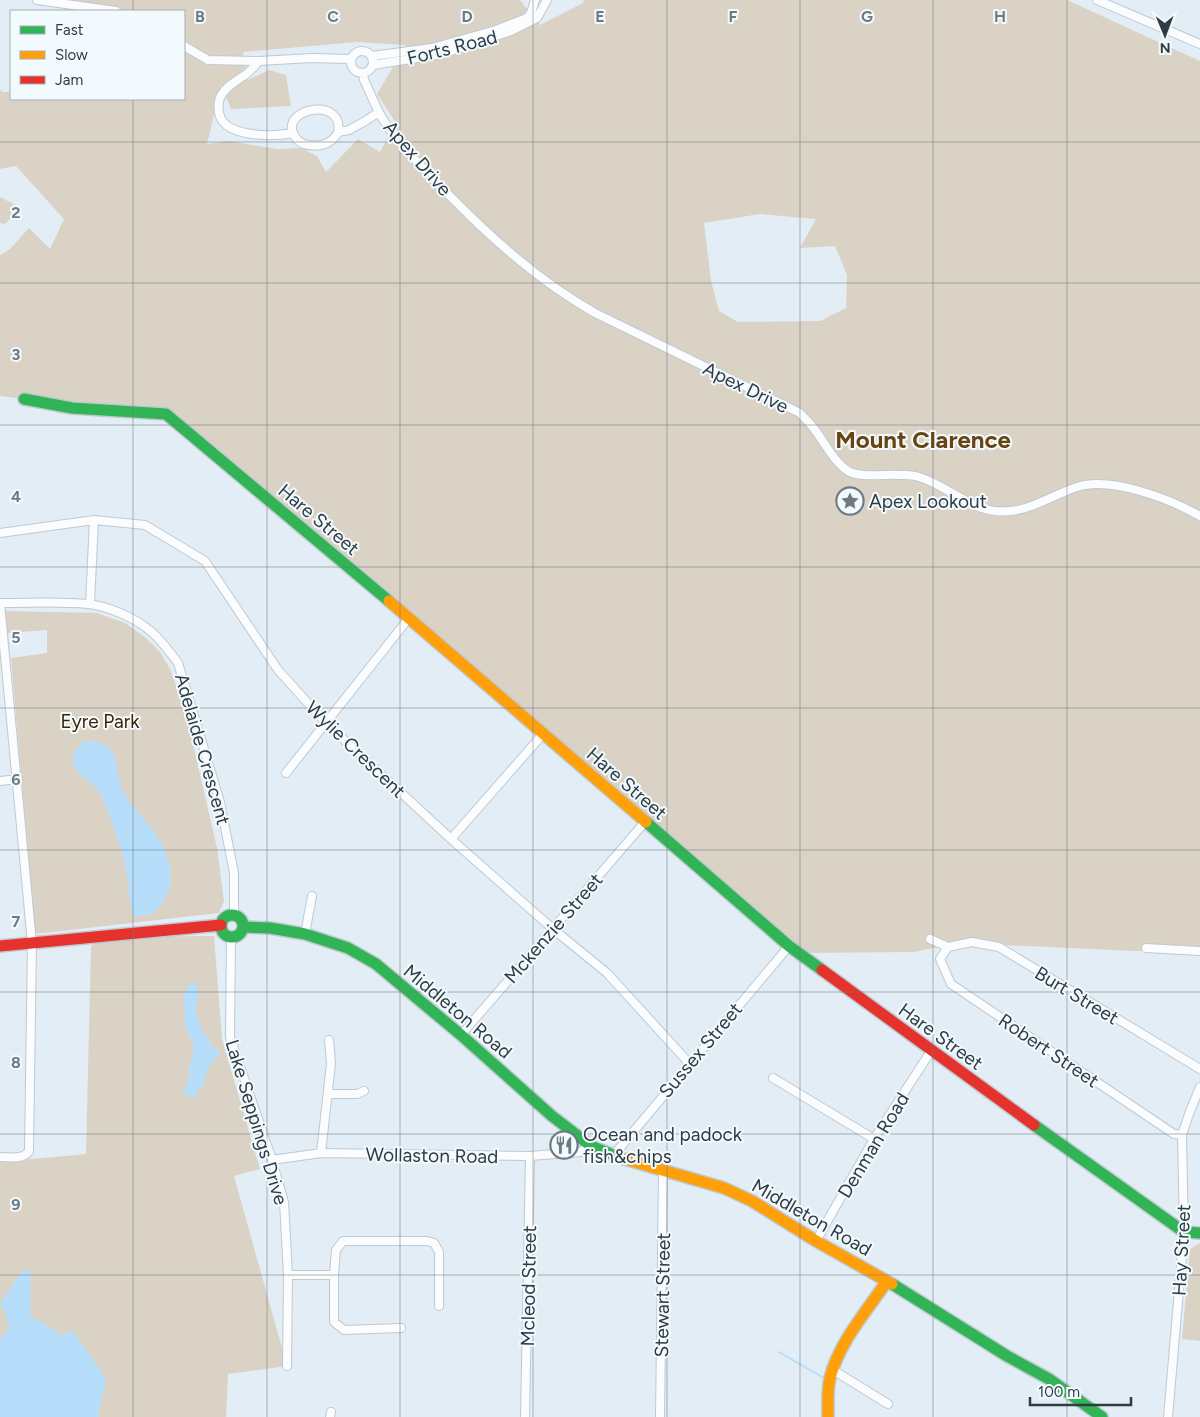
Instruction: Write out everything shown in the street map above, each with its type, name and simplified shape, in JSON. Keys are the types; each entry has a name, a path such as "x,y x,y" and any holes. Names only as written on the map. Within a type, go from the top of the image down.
{"street":[{"path":"37,0 109,10"},
{"name":"Forts Road","path":"372,56 432,48 496,30 526,18 531,13 535,0"},
{"name":"Forts Road","path":"373,65 442,54 511,31 537,18 547,0"},
{"path":"1097,0 1200,44"},
{"path":"185,47 208,60 259,62 312,58 351,59"},
{"path":"356,52 369,53 372,56 373,65 364,74 358,73 351,65 351,59 356,52"},
{"path":"259,62 243,77 232,82 222,93 218,104 220,117 226,127 252,135 274,136 293,133"},
{"name":"Apex Drive","path":"364,74 364,80 379,112 418,163 476,222 520,262 568,298 595,313 800,413 815,429 837,460 854,474 900,473 921,477 974,506 997,512 1025,508 1080,486 1099,485 1148,493 1200,516"},
{"path":"338,133 338,123 334,116 327,111 316,109 304,112 297,116 293,123 293,133 300,142 314,146 332,140 338,133 354,127 379,112"},
{"name":"Hare Street","path":"24,398 72,408 166,414 409,618 789,946 1184,1232 1200,1234"},
{"path":"90,604 94,520"},
{"name":"Wylie Crescent","path":"0,533 94,520 145,525 205,561 278,670 326,723 451,839 553,929 607,973 689,1063"},
{"path":"0,603 32,942 29,1150 26,1155 21,1157 0,1157"},
{"name":"Adelaide Crescent","path":"0,603 90,604 120,613 135,620 149,629 165,645 178,663 220,802 234,873 234,915"},
{"path":"286,773 409,618"},
{"path":"451,839 543,734"},
{"path":"0,781 18,779"},
{"name":"Mckenzie Street","path":"462,1035 645,822"},
{"path":"306,934 312,896"},
{"path":"234,915 242,919 244,928 239,935 231,937 224,933 221,925 226,917 234,915"},
{"path":"0,946 221,925"},
{"name":"Middleton Road","path":"244,928 270,928 306,934 348,948 376,964 462,1035 552,1116 591,1146 613,1156 724,1188 752,1201 816,1241 888,1281 1007,1356 1049,1379 1102,1417"},
{"name":"Lake Seppings Drive","path":"231,937 230,1037 272,1160 284,1202 288,1275 287,1366"},
{"path":"930,939 948,947"},
{"name":"Burt Street","path":"948,947 972,942 999,947 1200,1069"},
{"name":"Sussex Street","path":"613,1156 789,946"},
{"name":"Robert Street","path":"948,947 940,959 951,984 1174,1134 1182,1136"},
{"path":"1146,948 1200,951"},
{"path":"321,1153 331,1063 329,1040"},
{"name":"Denman Road","path":"816,1241 874,1139 932,1051"},
{"path":"773,1078 874,1139"},
{"name":"Hay Street","path":"1168,1417 1184,1232 1182,1136 1200,1087"},
{"path":"328,1094 357,1094 364,1091"},
{"name":"Wollaston Road","path":"272,1160 321,1153 530,1156 580,1152 591,1146"},
{"name":"Mcleod Street","path":"525,1417 530,1156"},
{"name":"Stewart Street","path":"660,1417 664,1172"},
{"path":"402,1328 344,1330 334,1322 336,1250 343,1240 427,1241 434,1243 439,1252 439,1306"},
{"path":"288,1275 334,1275"},
{"path":"828,1417 828,1390 833,1370 841,1352 888,1281"},
{"path":"833,1370 888,1404"}],"green space":[{"path":"54,0 520,0 540,25 583,3 584,0 1067,0 1200,61 1200,949 1135,951 1003,945 972,940 914,952 798,953 169,417 0,396 0,255 10,249 29,228 50,249 64,219 16,166 0,169 0,89 2,92 10,92 10,100 185,100 185,10 64,10 68,3","holes":["357,42 406,45 377,94 396,123 380,152 358,139 326,172 317,156 301,148 277,149 228,141 207,144 221,85 231,109 291,106 286,75 269,70 248,80 243,52","760,214 816,219 800,248 835,246 847,275 846,308 820,321 738,322 719,311 711,281 704,223"]},
{"path":"0,197 21,208 5,224 0,223"},
{"name":"Eyre Park","path":"5,611 97,613 125,623 146,638 160,652 171,671 187,718 217,848 224,901 219,913 35,934 11,658 47,653 47,630 7,633"},
{"path":"214,936 222,1039 260,1169 234,1176 287,1366 228,1374 226,1417 0,1417 0,1162 86,1154 91,946 93,945 93,937"},
{"path":"1200,1243 1200,1341 1182,1339 1190,1249"}],"water":[{"path":"84,741 100,742 109,748 115,758 123,791 163,846 170,868 170,883 162,903 152,913 132,916 125,862 109,814 101,794 78,773 72,762 75,750"},
{"path":"196,982 199,993 196,1012 204,1035 208,1036 212,1047 218,1048 219,1055 210,1065 203,1086 198,1090 194,1098 183,1093 190,1074 189,1066 193,1054 193,1042 186,1030 183,998 188,985"},
{"path":"23,1269 31,1272 30,1315 63,1336 72,1330 106,1379 98,1417 0,1417 0,1338 8,1330 7,1317 0,1304"}],"waterway":[{"path":"779,1352 824,1378"}],"traffic: fast":[{"path":"24,399 72,408 166,414 389,601"},
{"path":"646,822 789,946 822,970"},
{"path":"232,915 240,918 243,926 240,934 232,937 224,934 221,926 224,918 232,915"},
{"path":"244,927 270,928 305,934 348,948 376,964 461,1035 552,1116 591,1146 621,1158"},
{"path":"1034,1125 1184,1232 1200,1233"},
{"path":"892,1284 1007,1356 1049,1379 1102,1417"}],"traffic: slow":[{"path":"389,601 646,822"},
{"path":"621,1158 724,1188 752,1201 816,1241 892,1284"},
{"path":"828,1417 828,1388 834,1365 854,1327 887,1281"}],"traffic: jam":[{"path":"0,946 221,925"},
{"path":"822,970 1034,1125"}],"place":[{"name":"Apex Lookout","path":"850,501"},
{"name":"Ocean and padock fish&chips","path":"564,1145"}],"district":[{"name":"Mount Clarence","path":"923,440"}]}
